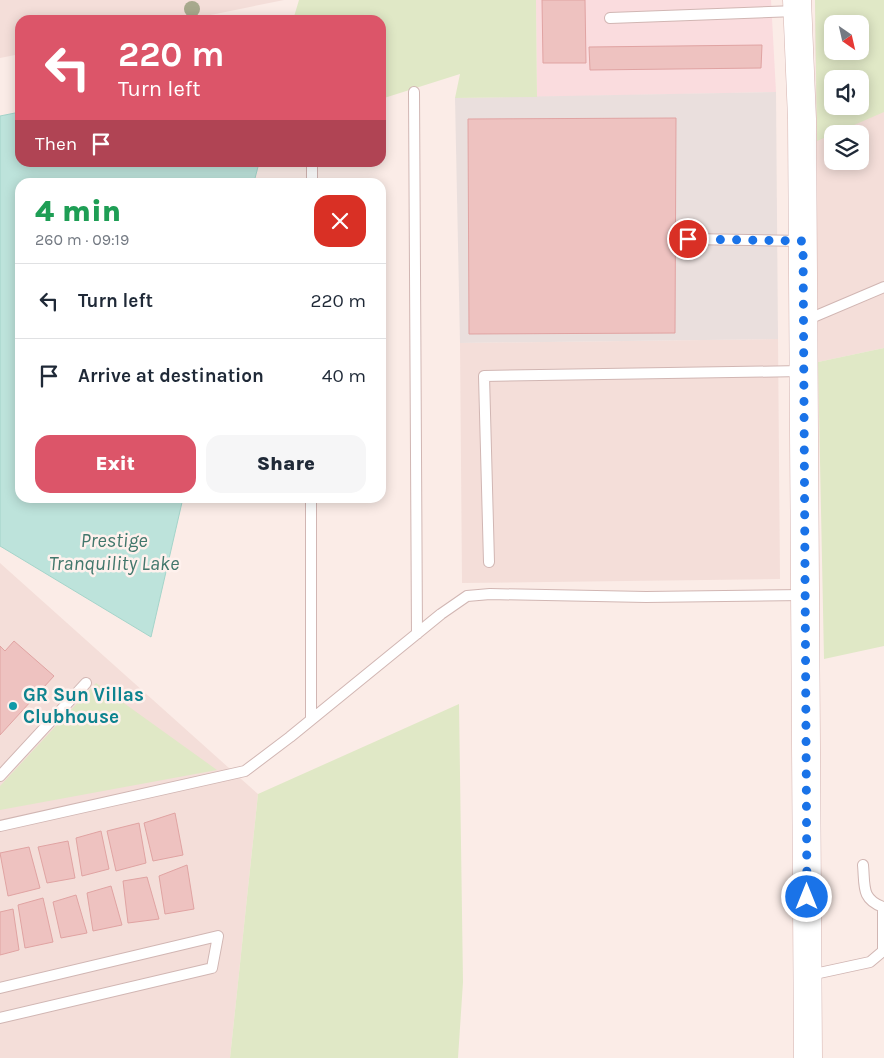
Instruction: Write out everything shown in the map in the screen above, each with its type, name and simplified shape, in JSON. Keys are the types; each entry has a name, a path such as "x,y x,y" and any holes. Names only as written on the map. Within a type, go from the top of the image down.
{"main road":[{"path":"797,5 802,119 808,1058"}],"lane":[{"path":"610,18 797,5"},
{"path":"414,92 417,634"},
{"path":"688,239 803,241"},
{"path":"803,322 884,287"},
{"path":"489,562 484,376 803,371"},
{"path":"311,503 312,720"},
{"path":"0,826 245,771 467,596 490,594 646,597 805,595"},
{"path":"0,776 86,683"},
{"path":"807,975 870,962 883,951 883,907 871,903 867,897 863,865"},
{"path":"0,988 218,936 212,968 0,1018"}],"shaded area":[{"path":"0,0 284,0 210,15 15,15 15,55 0,58"},
{"path":"536,0 771,0 776,92 537,97"},
{"path":"815,0 884,0 884,348 818,362"},
{"path":"776,92 778,339 460,343 455,98"},
{"path":"778,339 780,579 462,583 460,343"},
{"path":"0,563 258,794 230,1058 0,1058"}],"green space":[{"path":"299,0 536,0 537,97 455,98 460,74 386,97 386,15 294,15"},
{"path":"815,0 884,0 884,112 854,125 824,125 824,138 817,141"},
{"path":"884,348 884,646 824,659 818,362"},
{"path":"96,683 217,770 0,810 0,786"},
{"path":"459,704 463,982 458,1058 230,1058 258,794"}],"water":[{"name":"Prestige Tranquility Lake","path":"15,113 15,167 258,167 255,178 15,178 15,503 182,503 151,637 0,546 0,116"}],"building":[{"path":"542,0 585,0 586,63 543,63"},
{"path":"762,45 761,68 590,70 589,47"},
{"path":"676,118 675,333 469,334 468,119"},
{"name":"GR Sun Villas Clubhouse","path":"14,641 54,676 0,735 0,646 5,651"},
{"path":"175,813 183,855 153,861 144,823"},
{"path":"139,823 146,863 116,871 107,831"},
{"path":"101,831 109,869 82,876 76,838"},
{"path":"68,841 75,878 47,883 38,847"},
{"path":"29,847 40,888 8,896 0,853"},
{"path":"187,865 194,909 165,914 159,876"},
{"path":"147,877 159,919 128,923 123,881"},
{"path":"111,886 122,925 93,931 87,893"},
{"path":"76,895 87,933 61,938 53,902"},
{"path":"43,898 53,942 25,948 18,905"},
{"path":"13,909 19,950 0,955 0,912"}],"place":[{"name":"GR Sun Villas Clubhouse","path":"13,706"}],"route":[{"path":"688,239 803,241 807,897"}]}
